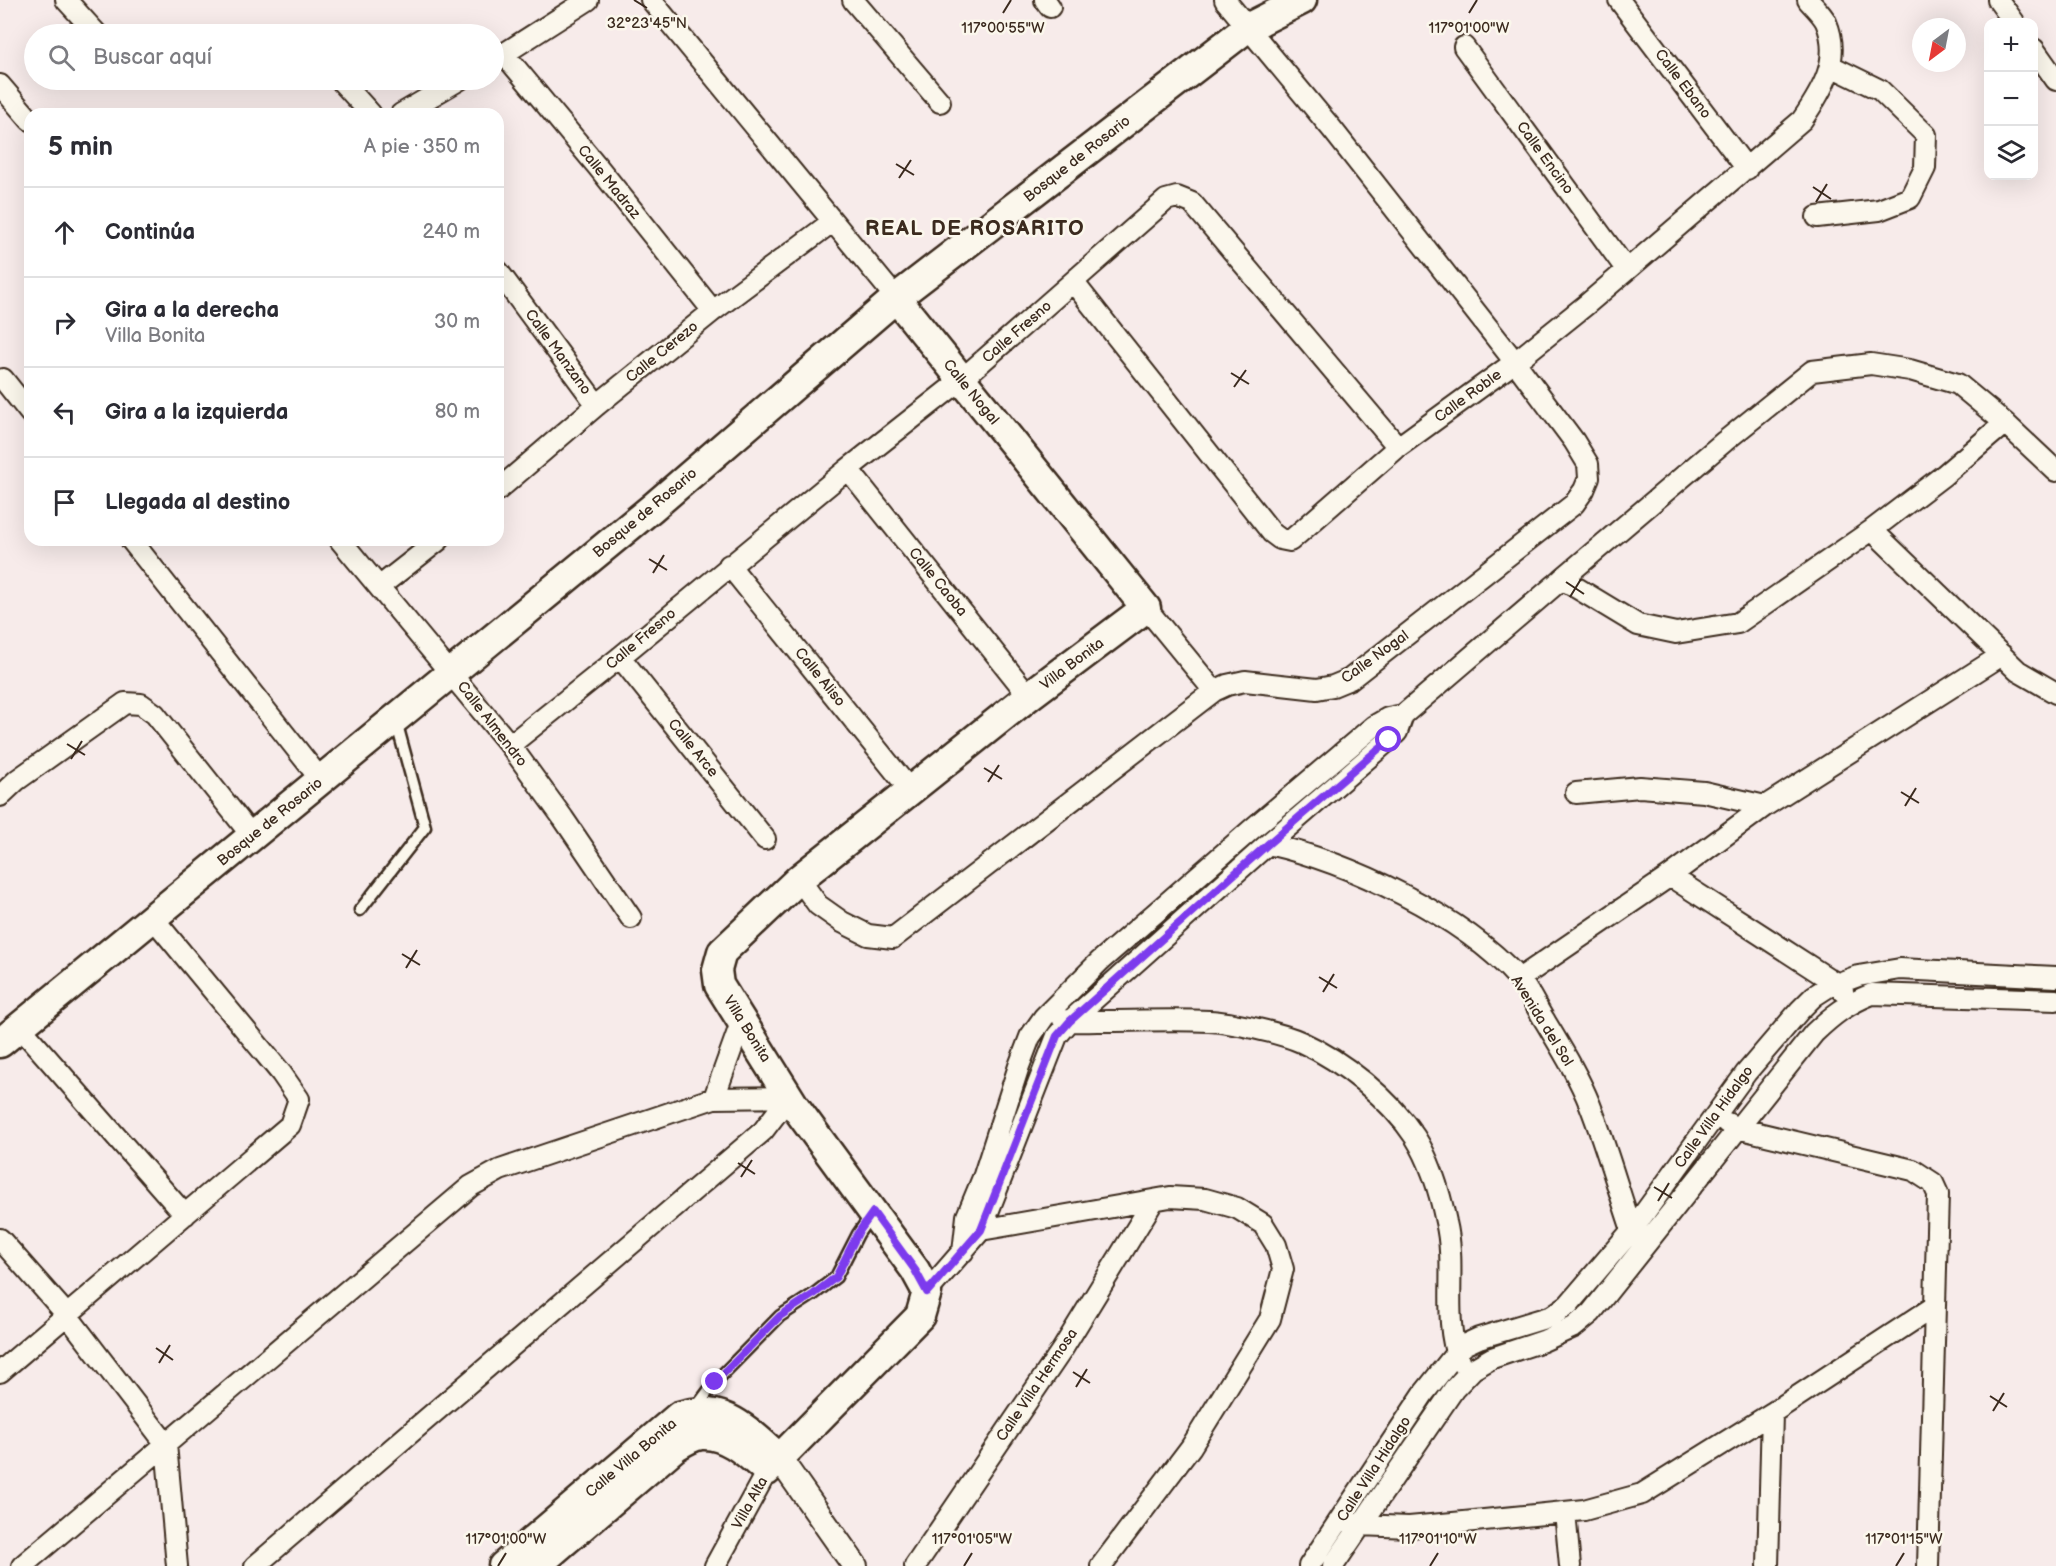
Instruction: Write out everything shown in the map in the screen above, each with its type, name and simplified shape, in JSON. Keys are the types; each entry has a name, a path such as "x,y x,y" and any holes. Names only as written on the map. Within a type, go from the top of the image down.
{"main road":[{"name":"Bosque de Rosario","path":"10,1035 652,508 896,298 1247,28 1302,0"},
{"name":"Calle Nogal","path":"896,298 1146,608"},
{"name":"Villa Bonita","path":"927,1292 915,1270 789,1097 719,985 717,970 722,952 799,879 1029,696 1146,608"},
{"path":"773,1465 816,1424 920,1316 927,1292"},
{"name":"Calle Villa Bonita","path":"536,1566 675,1447 689,1438 698,1423 710,1412 726,1417 747,1430 773,1465"},
{"name":"Calle Villa Bonita","path":"503,1566 679,1416 698,1423"}],"street":[{"path":"66,0 88,24"},
{"path":"504,54 588,0"},
{"name":"Calle Nogal","path":"651,0 896,298"},
{"path":"853,0 940,102"},
{"name":"Calle Nogal","path":"1146,608 1214,691 1245,681 1317,689 1333,686 1350,679 1574,504 1589,478 1588,464 1574,441 1515,362 1332,129 1225,0"},
{"name":"Calle Ebano","path":"1619,0 1747,169"},
{"name":"Calle Roble","path":"1074,282 1265,524 1280,539 1290,541 1398,447 1515,362 1586,305 1802,120 1821,92 1831,66 1832,42 1825,21 1809,0"},
{"path":"1998,0 2011,18"},
{"name":"Calle Encino","path":"1464,47 1626,269"},
{"path":"2038,55 2056,80"},
{"name":"Calle Madraz","path":"504,63 598,167 712,311"},
{"path":"1817,217 1879,210 1910,198 1925,168 1926,135 1880,90 1831,66"},
{"path":"0,85 24,113"},
{"path":"349,90 365,108"},
{"path":"411,108 442,90"},
{"name":"Calle Fresno","path":"510,745 848,468 961,380 1166,200 1177,197 1192,203 1398,447"},
{"name":"Calle Cerezo","path":"504,485 712,311 832,222"},
{"name":"Calle Manzano","path":"504,279 597,405"},
{"path":"973,1229 967,1216 984,1175 1018,1066 1030,1037 1044,1017 1100,961 1374,726 1388,718 1403,715 1725,441 1812,371 1871,364 1910,370 1958,384 2005,423 2056,471"},
{"path":"3,379 24,405"},
{"path":"1562,579 1638,625 1676,633 1738,623 1872,530 1944,476 2005,423"},
{"name":"Calle Caoba","path":"848,468 1029,696"},
{"path":"1872,530 2018,671 2056,693"},
{"path":"136,546 321,780"},
{"name":"Calle Almendro","path":"345,546 510,745 631,918"},
{"path":"379,587 431,546"},
{"name":"Calle Aliso","path":"729,565 910,790"},
{"path":"1519,979 1670,876 1765,806 2002,655"},
{"name":"Calle Arce","path":"620,657 765,839"},
{"path":"799,879 818,905 842,922 868,935 893,938 1214,691"},
{"path":"0,796 17,780 125,703 141,704 155,714 252,837"},
{"path":"927,1292 963,1252 1054,1041 1070,1021 1268,844 1389,740 1397,732 1403,715"},
{"path":"1576,793 1640,788 1704,792 1765,806"},
{"name":"Avenida del Sol","path":"1268,844 1298,851 1383,885 1450,921 1483,946 1519,979 1567,1057 1590,1104 1632,1230"},
{"path":"1670,876 1837,984 1853,1002"},
{"path":"0,1372 290,1125 299,1099 281,1073 153,918"},
{"name":"Calle Villa Hidalgo","path":"1309,1566 1424,1393 1456,1353 1479,1338 1552,1316 1569,1305 1632,1230 1746,1073 1814,996 1858,976 1900,969 2056,977"},
{"name":"Calle Villa Hidalgo","path":"1333,1566 1454,1389 1473,1369 1492,1359 1574,1327 1591,1313 1814,1033 1836,1012 1872,994 2056,1000"},
{"path":"1044,1017 1070,1021 1211,1021 1265,1031 1301,1042 1347,1069 1393,1108 1416,1138 1431,1168 1447,1223 1451,1260 1451,1311 1456,1353 1465,1378"},
{"path":"714,1098 742,1020"},
{"path":"10,1035 185,1215"},
{"path":"22,1566 471,1186 500,1170 714,1098 789,1097"},
{"path":"255,1566 763,1131 789,1097"},
{"path":"1714,1117 1737,1128 1913,1170 1933,1183 1938,1194 1928,1566"},
{"path":"973,1229 1170,1197 1205,1199 1237,1208 1263,1224 1276,1245 1283,1269 1270,1319 1191,1447 1101,1566"},
{"name":"Calle Villa Hermosa","path":"915,1566 1062,1350 1154,1200"},
{"path":"0,1239 67,1315 166,1444 177,1566"},
{"path":"1340,1520 1360,1525 1409,1527 1584,1510 1642,1494 1772,1413 1935,1306"},
{"path":"1768,1566 1772,1484 1772,1413"},
{"name":"Villa Alta","path":"715,1566 773,1465"},
{"name":"Calle Villa Bonita","path":"773,1465 835,1566"},
{"name":"Calle Villa Bonita","path":"773,1465 855,1566"},
{"path":"1565,1512 1570,1566"}],"lane":[{"path":"360,910 425,826 395,719"},
{"path":"698,1423 715,1382 780,1316 836,1277 858,1233 873,1212"}],"district":[{"name":"REAL DE ROSARITO","path":"975,228"}],"route":[{"path":"715,1382 780,1316 836,1277 858,1233 873,1212 915,1270 927,1292 981,1230 1057,1036 1070,1021 1268,844 1389,740"}]}
